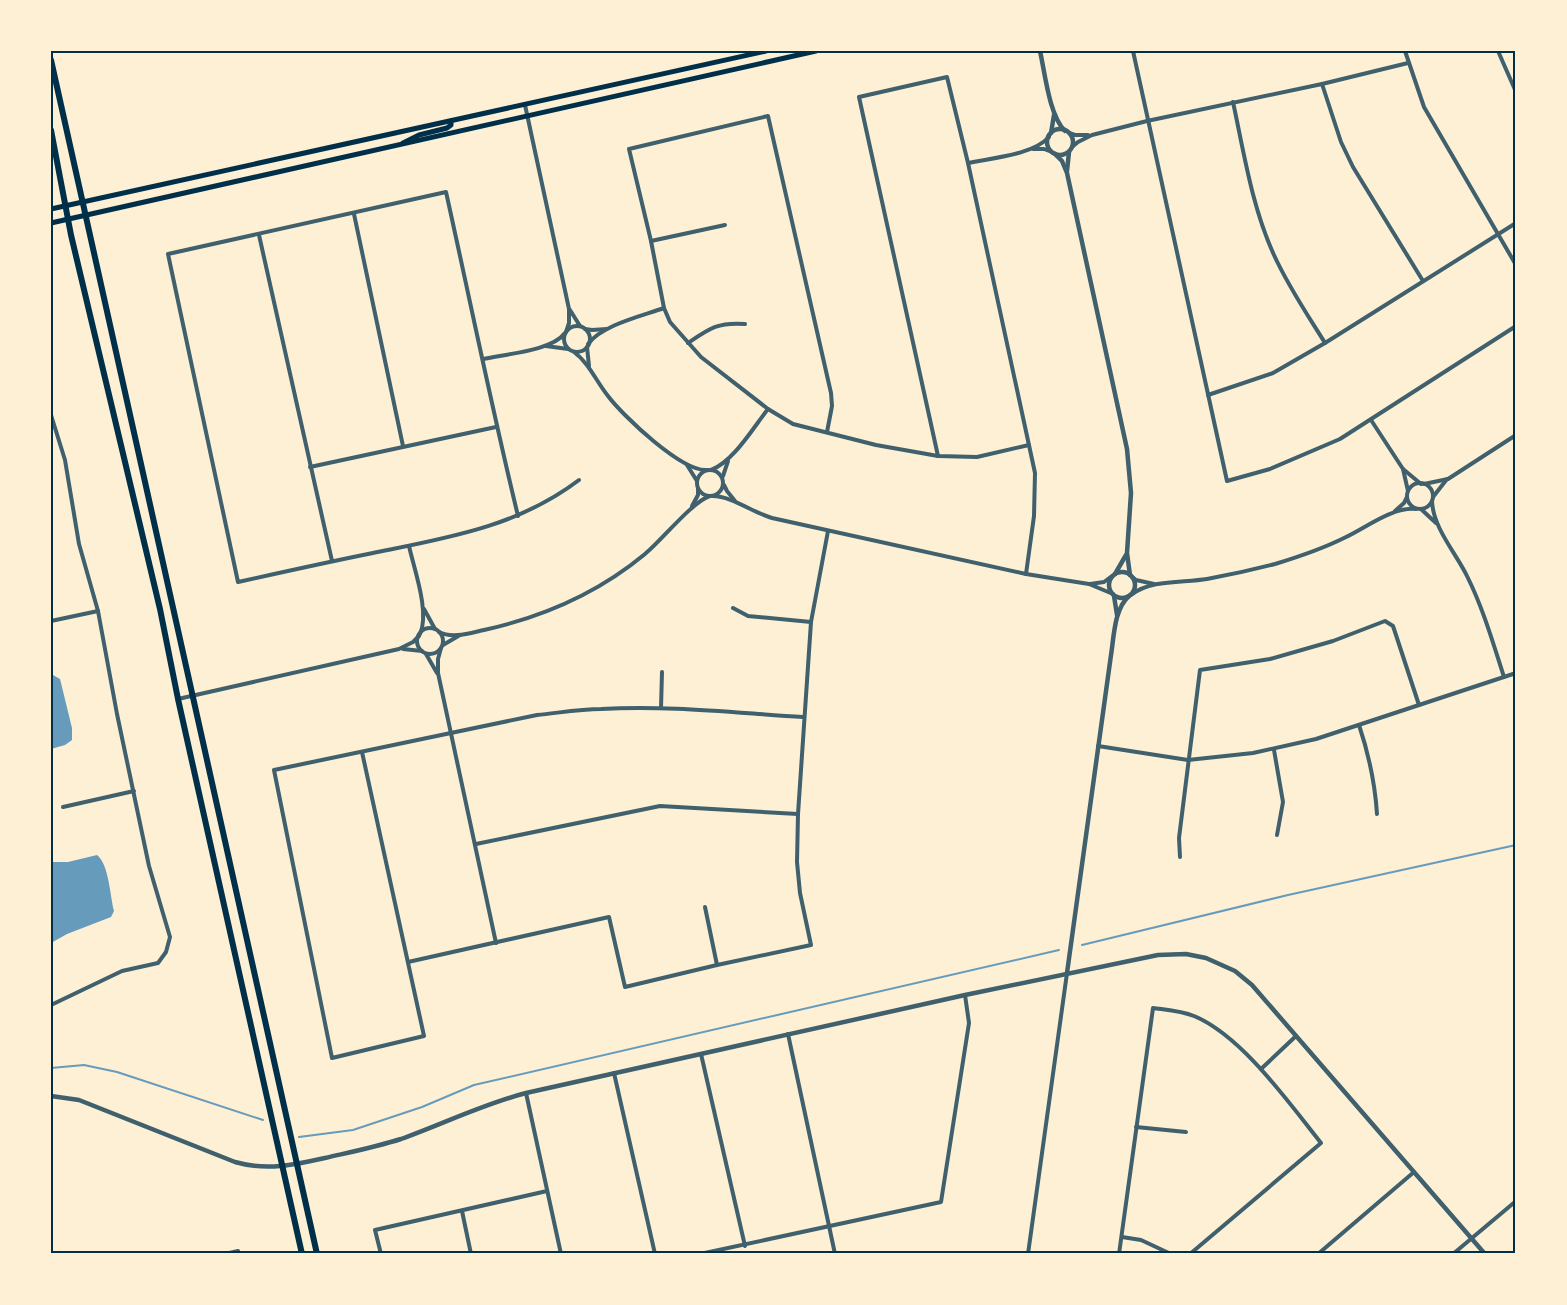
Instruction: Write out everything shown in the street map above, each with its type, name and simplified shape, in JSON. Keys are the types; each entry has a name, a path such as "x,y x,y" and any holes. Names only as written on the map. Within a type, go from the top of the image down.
{"main road":[{"path":"51,210 766,51"},
{"path":"51,223 816,51"},
{"path":"51,60 317,1254"},
{"path":"396,145 418,135 447,128 451,125 451,121"},
{"path":"51,130 69,219 160,609 302,1254"}],"street":[{"path":"1028,1254 1118,617 1123,604 1135,586 1127,553 1131,493 1127,449 1067,173 1062,161 1048,145 1054,126 1054,112 1040,51"},
{"path":"1133,51 1227,481 1270,469 1340,439 1516,326"},
{"path":"1405,51 1424,107 1516,265"},
{"path":"1498,51 1516,92"},
{"path":"968,163 1029,149 1044,149 1063,155 1078,142 1092,135 1408,63"},
{"path":"938,456 859,97 947,77 968,163 1035,473 1036,497 1026,574"},
{"path":"1322,84 1338,133 1353,167 1423,281"},
{"path":"1233,102 1257,209 1273,252 1284,276 1325,343"},
{"path":"525,105 569,309 565,344 589,367 622,413 686,465 694,475 703,494 720,496 764,516 1026,574 1089,584 1107,590 1120,598 1154,585 1204,579 1274,564 1327,546 1392,514 1407,509 1428,507 1448,479 1516,435"},
{"path":"1054,112 1060,124 1073,139 1067,173"},
{"path":"828,432 832,406 831,393 768,116 629,149 664,308 670,322 701,357 768,409 793,424 876,445 938,456 977,457 1029,445"},
{"path":"1029,149 1043,142 1057,130 1077,135 1092,135"},
{"path":"518,516 496,427 446,192 168,254 238,582 473,531 518,516 558,496 579,480"},
{"path":"354,214 403,446"},
{"path":"1208,395 1274,373 1516,223"},
{"path":"651,241 725,225"},
{"path":"259,235 332,561"},
{"path":"546,346 582,351 594,338 608,329 664,308"},
{"path":"569,309 576,322 589,334 589,367"},
{"path":"688,343 726,322 745,324"},
{"path":"483,359 546,346 560,339 576,326 592,330 608,329"},
{"path":"399,649 413,642 428,629 445,634 461,635 502,626 536,616 597,588 645,554 703,499 722,489 730,458 768,409"},
{"path":"51,415 64,460 79,544 98,611 149,867 170,937 166,952 158,963 122,971 51,1005"},
{"path":"1371,420 1403,469 1431,489 1434,513 1439,526 1468,577 1486,620 1504,677"},
{"path":"310,467 496,427"},
{"path":"690,510 698,495 701,474 730,458"},
{"path":"686,465 698,470 718,472 727,491 737,503"},
{"path":"1403,469 1410,504 1439,526"},
{"path":"1392,514 1404,503 1413,486 1448,479"},
{"path":"408,962 609,917 625,987 811,945 800,893 797,862 798,814 811,622 828,531"},
{"path":"409,546 423,609 419,647 431,659 438,673"},
{"path":"1118,617 1109,585 1127,553"},
{"path":"1089,584 1104,582 1120,572 1154,585"},
{"path":"733,608 748,616 811,622"},
{"path":"423,609 443,639 438,659 438,673 496,943"},
{"path":"51,621 98,611"},
{"path":"1180,857 1179,838 1200,670 1270,659 1387,621 1392,626 1419,705"},
{"path":"178,699 399,649 436,653 461,635"},
{"path":"661,708 662,672"},
{"path":"1098,746 1188,760 1226,758 1274,750 1359,725 1516,673"},
{"path":"362,752 424,1036 332,1058 274,770 537,715 571,711 601,708 661,708 803,717"},
{"path":"1359,725 1371,766 1377,814"},
{"path":"1274,750 1283,802 1277,835"},
{"path":"63,807 134,791"},
{"path":"476,844 660,806 798,814"},
{"path":"705,907 717,965"},
{"path":"51,1096 79,1100 235,1162 253,1167 282,1167 380,1146 428,1129 471,1110 526,1093 1067,973 1167,954 1186,954 1206,958 1226,966 1244,978 1485,1254"},
{"path":"700,1254 941,1202 969,1023 965,995"},
{"path":"1119,1254 1153,1008 1179,1011 1206,1022 1218,1030 1261,1069 1321,1143 1190,1254"},
{"path":"788,1035 835,1254"},
{"path":"1261,1069 1296,1036"},
{"path":"701,1054 745,1246"},
{"path":"614,1073 655,1254"},
{"path":"526,1093 561,1254"},
{"path":"1137,1126 1186,1132"},
{"path":"1318,1254 1414,1172"},
{"path":"381,1254 375,1230 547,1191"},
{"path":"1453,1254 1516,1201"},
{"path":"462,1211 471,1254"},
{"path":"1122,1237 1141,1240 1171,1254"},
{"path":"225,1254 238,1252"}],"water":[{"path":"51,676 60,679 72,728 72,740 65,745 51,749"},
{"path":"97,855 104,865 109,881 114,911 111,917 67,934 51,943 51,862 68,862"}],"waterway":[{"path":"1082,945 1288,895 1516,845"},
{"path":"299,1137 353,1130 422,1107 474,1085 1059,950"},
{"path":"51,1068 84,1065 117,1072 263,1120"}]}
